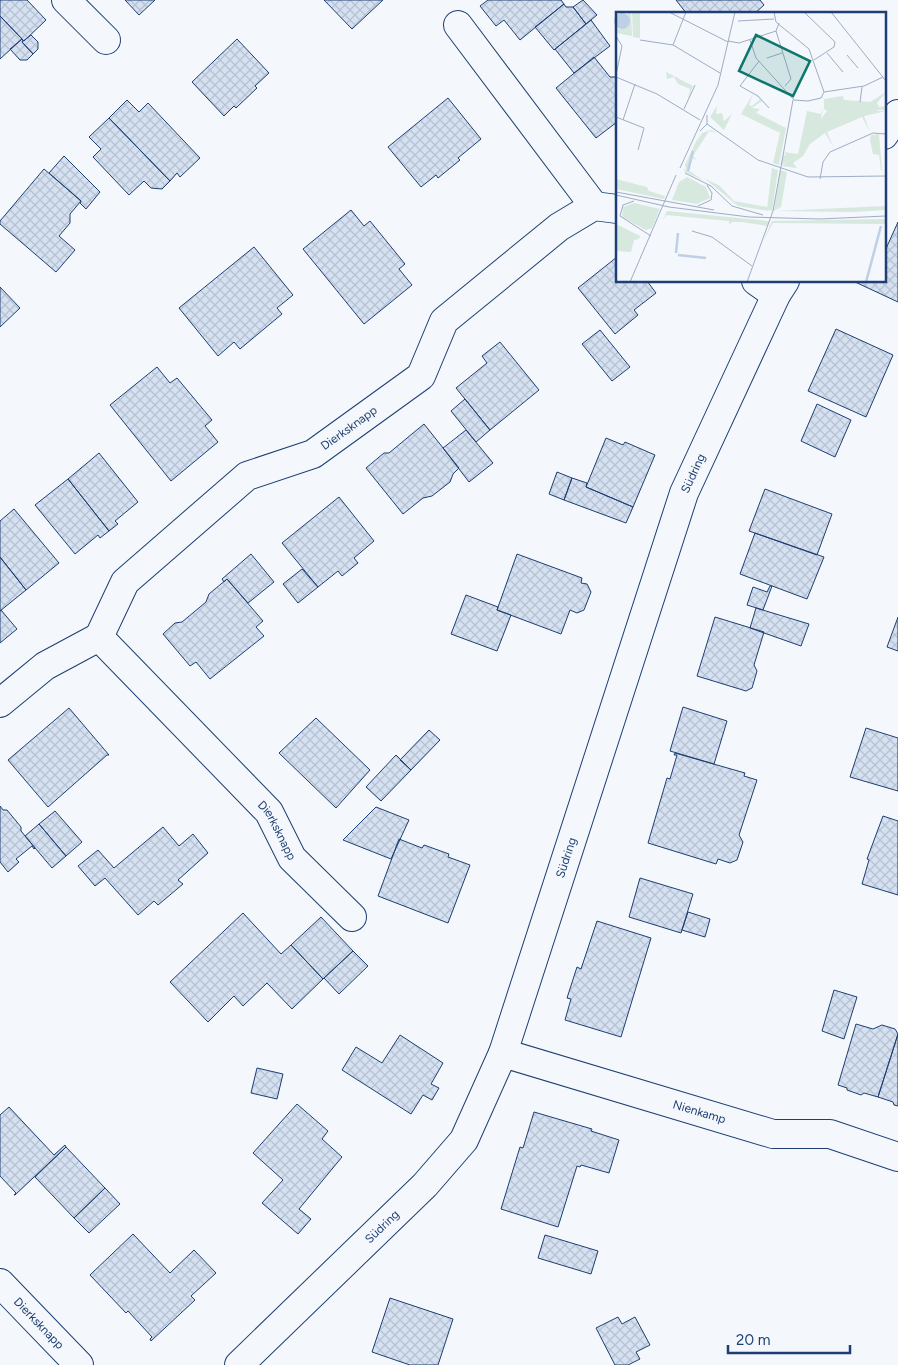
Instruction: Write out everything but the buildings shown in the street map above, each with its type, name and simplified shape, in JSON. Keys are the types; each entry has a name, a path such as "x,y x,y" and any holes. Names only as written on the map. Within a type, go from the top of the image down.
{"street":[{"path":"66,0 106,40"},
{"name":"Dierksknapp","path":"352,917 292,858 269,812 99,637 125,582 247,476 313,454 421,376 444,321 559,227 605,208 458,25"},
{"path":"886,132 898,114"},
{"name":"Südring","path":"239,1365 425,1185 464,1140 503,1053 684,493 772,286"},
{"path":"0,703 46,666 99,637"},
{"name":"Nienkamp","path":"503,1053 773,1134 830,1134 898,1157"},
{"name":"Dierksknapp","path":"0,1283 78,1365"}]}
